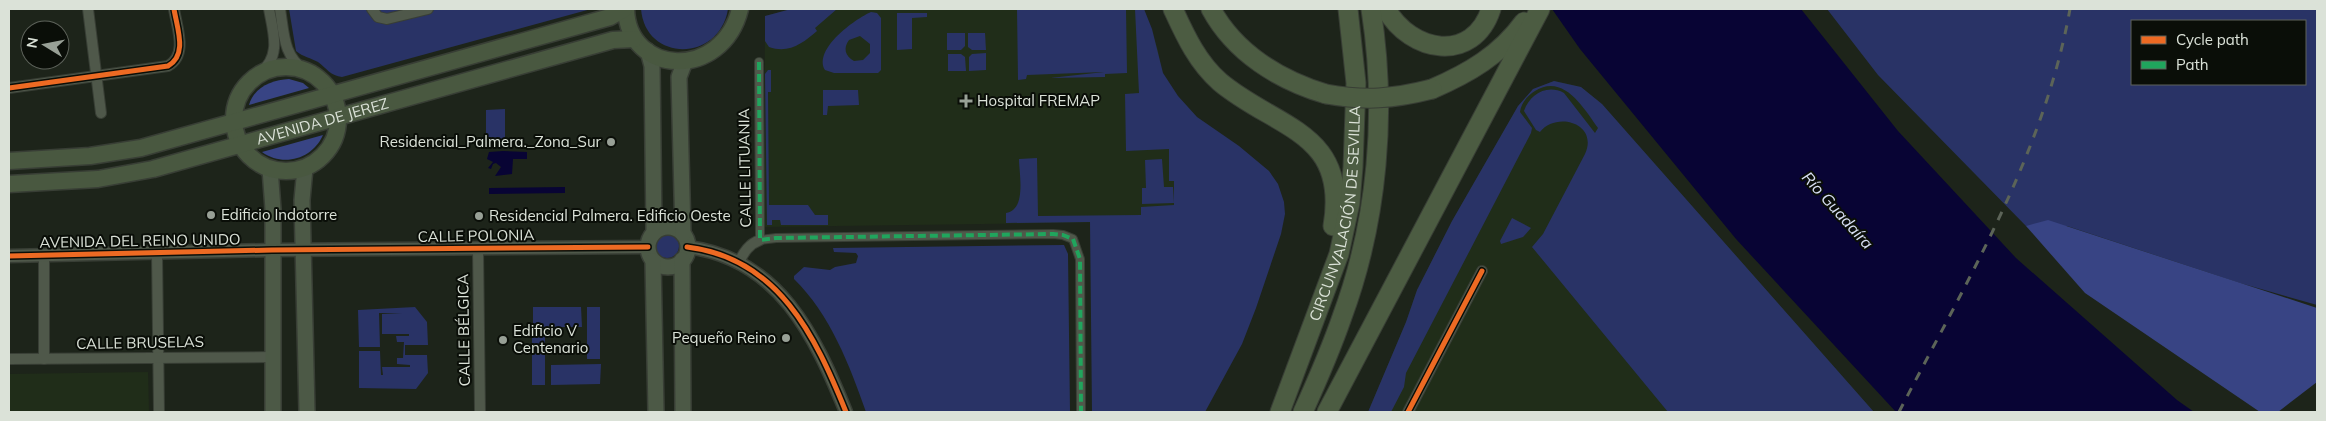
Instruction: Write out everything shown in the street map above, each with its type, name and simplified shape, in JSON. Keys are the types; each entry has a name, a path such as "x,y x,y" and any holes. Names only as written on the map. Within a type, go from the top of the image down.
{"highway":[{"path":"1173,9 1196,54 1219,81 1298,132 1312,142 1324,156 1336,190 1327,288"},
{"path":"1212,9 1217,19 1247,54 1278,75 1302,87 1326,94 1371,100 1399,98 1432,90 1484,63 1511,40 1534,9"},
{"name":"CIRCUNVALACIÓN DE SEVILLA","path":"1280,412 1339,254 1350,203 1356,83 1348,9"},
{"name":"CIRCUNVALACIÓN DE SEVILLA","path":"1303,412 1343,316 1357,270 1374,179 1379,120 1378,77 1371,9"},
{"path":"1386,9 1403,33 1420,43 1444,46 1460,43 1475,35 1491,9"},
{"path":"1326,412 1540,9"},
{"path":"1315,412 1344,340 1357,270"}],"main road":[{"path":"625,9 628,29 634,39 648,51 668,59 685,61 704,56 722,45 732,30 741,10"},
{"name":"AVENIDA DE JEREZ","path":"9,161 90,156 141,148 610,17 625,9"},
{"name":"AVENIDA DE JEREZ","path":"9,184 98,179 153,169 613,40 634,39"},
{"path":"648,51 652,66 654,232 651,254 656,412"},
{"path":"683,412 684,247 679,78 685,61"},
{"path":"287,66 304,70 320,80 332,95 338,118 337,128 331,145 319,159 305,168 286,172 270,169 252,159 240,145 234,122 234,109 241,92 260,73 287,66"},
{"path":"305,168 302,200 307,412"},
{"path":"270,169 272,194 273,412"},
{"path":"654,232 662,228 671,227 684,247"},
{"path":"651,254 666,267 675,266 684,247"}],"street":[{"path":"88,9 101,113"},
{"path":"9,88 168,66 176,61 180,50 174,9"},
{"path":"260,73 270,63 275,48 269,9"},
{"path":"280,9 288,53 295,64 304,70"},
{"path":"372,9 378,17 387,19 428,9"},
{"name":"CALLE LITUANIA","path":"739,262 746,249 754,242 760,240 759,62"},
{"path":"760,240 776,238 1053,234 1073,239 1080,259 1081,412"},
{"path":"684,247 703,250 739,262 778,290 795,310 820,352 846,412"},
{"name":"CALLE POLONIA","path":"272,250 478,248 651,254"},
{"name":"CALLE BÉLGICA","path":"478,248 480,412"},
{"name":"AVENIDA DEL REINO UNIDO","path":"9,256 272,250"},
{"path":"157,254 159,412"},
{"path":"44,256 44,359"},
{"path":"1408,412 1482,271"},
{"name":"CALLE BRUSELAS","path":"9,359 272,357"}],"shaded area":[{"path":"289,9 591,9 342,77 296,51"},
{"path":"641,9 728,9 722,27 711,39 698,47 683,49 668,47 655,39 646,26"},
{"name":"Hospital FREMAP","path":"791,9 1144,9 1158,50 1188,221 764,227 765,16"},
{"path":"791,9 837,9 815,28 817,31 801,43 783,49 769,47 765,41 765,16"},
{"path":"1017,9 1126,9 1127,73 1105,74 1105,77 1050,78 1104,72 1027,75 1026,79 1018,80"},
{"path":"1135,9 1144,9 1152,29 1163,73 1178,96 1197,117 1239,146 1269,171 1278,184 1284,202 1285,214 1281,234 1256,308 1242,344 1205,412 1092,412 1090,222 1006,223 1006,213 1013,210 1019,198 1019,159 1037,158 1038,216 1141,215 1141,207 1174,205 1174,181 1169,181 1169,149 1126,151 1125,94 1139,93"},
{"path":"1827,9 2317,9 2317,305 2240,283 2067,226 2026,226 1878,75"},
{"path":"871,12 877,13 881,18 881,70 878,73 834,73 825,70 823,62 830,44 846,28","holes":["860,36 870,44 870,53 863,60 854,61 846,52 849,40"]},
{"path":"897,13 927,13 927,17 912,18 912,49 897,50"},
{"path":"947,33 965,33 965,46 961,50 947,50"},
{"path":"968,33 985,33 986,50 972,50 968,47"},
{"path":"986,53 986,70 969,71 969,57 972,54"},
{"path":"948,54 961,54 965,57 966,71 948,71"},
{"path":"768,70 771,70 771,92 768,92 769,205 808,205 815,215 828,215 828,225 781,225 780,220 772,220 772,225 767,225 765,74"},
{"path":"289,79 303,83 309,88 249,105 259,89 276,81"},
{"path":"1554,81 1581,87 1602,104 1874,412 1368,412 1406,322 1417,290 1452,221 1518,106 1533,89"},
{"path":"1554,81 1581,87 1602,104 1874,412 1668,412 1532,247 1543,234 1585,154 1588,143 1586,135 1581,128 1574,124 1556,122 1540,132 1536,130 1524,111 1527,105 1540,92 1558,90 1564,93 1595,133 1598,128 1580,103 1572,96 1564,90 1555,87 1545,87 1535,91 1523,102 1520,112 1532,128 1531,133 1406,373 1404,387 1391,412 1368,412 1406,322 1417,290 1452,221 1518,106 1533,89"},
{"path":"823,90 858,90 859,105 828,106 827,115 823,115"},
{"path":"505,109 505,143 486,143 486,110"},
{"path":"323,135 312,150 297,158 279,159 262,152"},
{"path":"1162,159 1164,187 1173,187 1174,203 1142,204 1142,188 1146,188 1145,160"},
{"path":"1512,218 1531,228 1523,237 1501,244 1500,241"},
{"path":"2048,220 2317,308 2317,382 2278,412 2260,412 2085,293 2026,226"},
{"path":"662,234 672,234 679,241 679,251 672,258 662,258 655,251 655,241"},
{"path":"1064,245 1068,254 1070,412 866,412 838,341 818,308 794,279 794,276 804,267 830,270 835,267 856,263 858,256 856,253 834,252 833,248"},
{"path":"415,307 427,322 428,345 405,345 405,355 427,355 428,373 416,389 359,388 359,351 380,351 381,375 383,375 382,367 410,367 410,365 397,364 397,358 403,358 404,342 397,342 396,336 409,336 409,334 382,334 382,314 402,313 379,313 380,347 359,347 358,310"},
{"path":"533,307 581,307 582,327 533,327"},
{"path":"587,307 600,307 600,359 587,359"},
{"path":"532,333 545,333 545,385 532,385"},
{"path":"601,364 600,384 551,385 551,365"},
{"path":"148,372 149,412 9,412 9,374"}],"water":[{"name":"Río Guadaíra","path":"1552,9 1801,9 1898,131 2016,258 2177,400 2194,412 1896,412 1736,239 1580,49"},
{"path":"489,152 527,152 527,159 513,159 512,174 495,176 501,167 496,163 493,164 491,169 488,168 493,162 487,159"},
{"path":"565,187 565,193 489,194 489,188"}],"railway":[{"path":"1899,412 1976,266 2022,166 2042,115 2058,63 2070,9"}],"marked path":[{"path":"759,62 760,240 776,238 1053,234 1073,239 1080,259 1081,412"}],"cycle path":[{"path":"9,88 168,66 178,55 180,40 174,9"},
{"path":"9,256 272,250 648,247"},
{"path":"687,247 719,254 746,267 770,284 789,305 806,329 821,356 846,412"},
{"path":"1408,412 1482,271"}],"place":[{"name":"Hospital FREMAP","path":"966,101"},
{"name":"Residencial_Palmera._Zona_Sur","path":"611,142"},
{"name":"Edificio Indotorre","path":"211,215"},
{"name":"Residencial Palmera. Edificio Oeste","path":"479,216"},
{"name":"Pequeño Reino","path":"786,338"},
{"name":"Edificio V Centenario","path":"503,340"}]}
